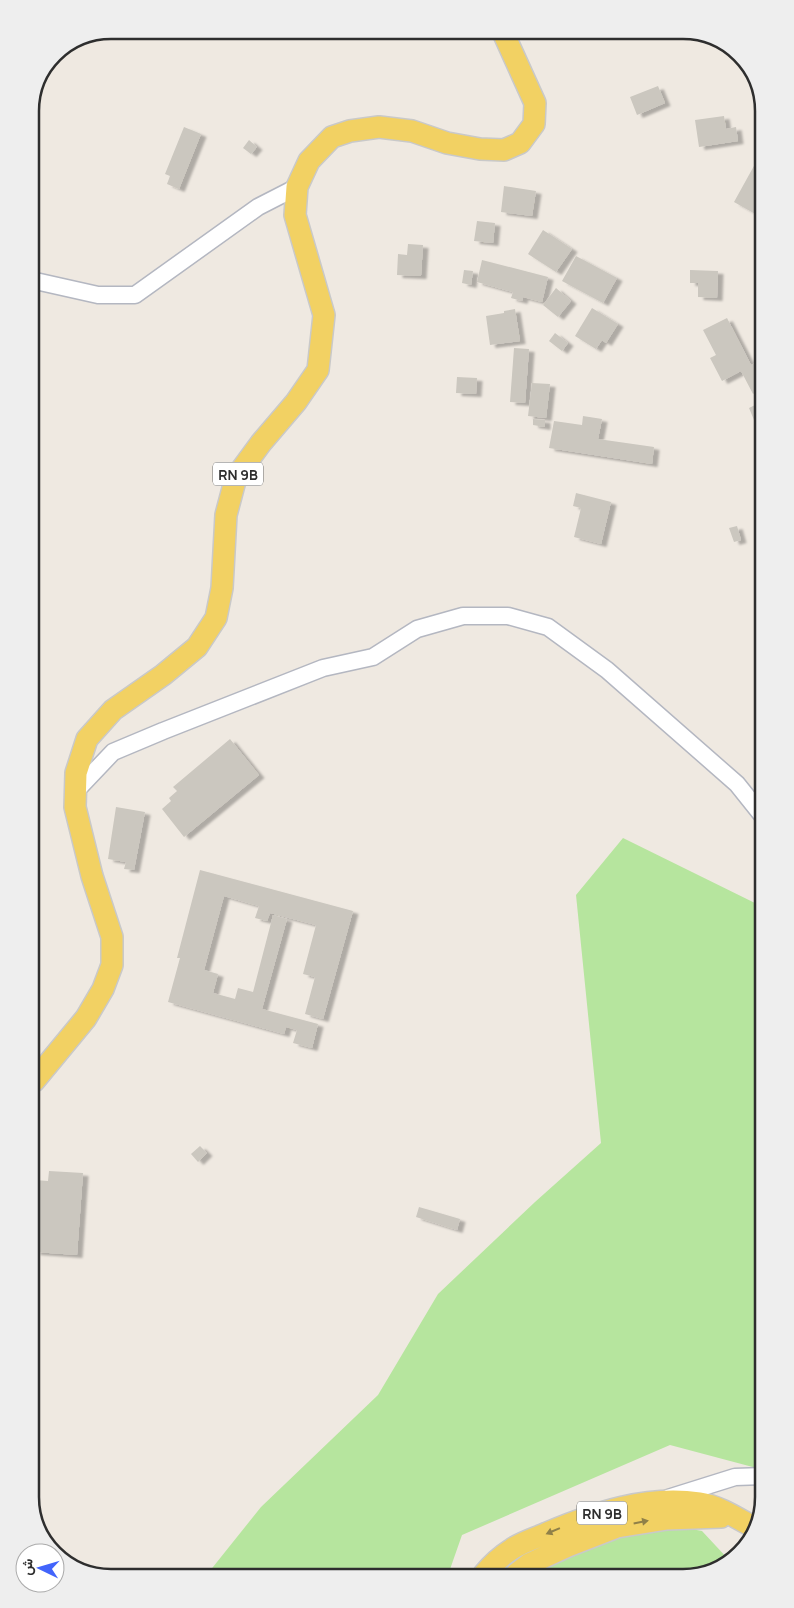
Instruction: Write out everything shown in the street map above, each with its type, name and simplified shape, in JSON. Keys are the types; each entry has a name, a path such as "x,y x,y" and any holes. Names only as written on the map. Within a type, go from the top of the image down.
{"main road":[{"name":"RN 9B","path":"39,1075 86,1018 103,989 112,965 112,937 92,876 74,807 76,772 87,739 113,710 164,675 197,647 216,618 222,588 226,514 236,477 261,443 296,402 318,370 324,315 295,215 297,187 309,160 332,137 350,130 379,127 412,131 448,143 480,149 504,150 520,143 534,124 536,103 506,39"},
{"name":"RN 9B","path":"488,1569 494,1562 514,1547 607,1511 657,1502 711,1505 750,1525"},
{"name":"RN 9B","path":"522,1569 528,1564 568,1546 617,1527 667,1519 734,1516"}],"street":[{"path":"39,282 98,295 135,295 258,207 297,187"},
{"path":"75,792 113,752 323,668 373,657 417,629 463,616 508,616 548,627 607,670 737,784 755,806"},
{"path":"657,1502 735,1477 755,1476"}],"green space":[{"path":"623,838 755,903 755,1468 670,1445 462,1535 450,1569 211,1569 261,1507 378,1395 438,1294 535,1202 601,1143 576,895"},
{"path":"628,1517 702,1531 725,1556 711,1564 698,1568 684,1569 500,1569"}],"building":[{"path":"658,86 665,103 637,115 630,97"},
{"path":"724,116 726,129 736,127 738,141 699,147 695,120"},
{"path":"184,127 201,134 179,189 167,184 170,176 165,174"},
{"path":"249,140 257,147 251,154 243,148"},
{"path":"755,164 755,214 734,202"},
{"path":"504,186 536,191 532,216 501,212"},
{"path":"477,221 495,223 493,243 474,241"},
{"path":"543,230 572,249 556,272 528,254"},
{"path":"408,244 423,245 421,276 397,275 398,254 407,255"},
{"path":"576,256 617,278 603,303 562,281"},
{"path":"482,260 548,277 542,302 523,297 522,301 511,298 513,292 477,282"},
{"path":"464,270 473,271 471,285 462,283"},
{"path":"690,270 718,271 717,298 698,297 698,283 690,283"},
{"path":"556,288 571,301 558,317 543,305"},
{"path":"592,308 618,324 606,343 602,340 596,349 575,336"},
{"path":"515,309 520,341 490,345 486,316"},
{"path":"727,318 751,365 755,363 755,393 753,394 741,371 722,381 710,358 716,355 703,330"},
{"path":"555,333 568,343 562,351 549,341"},
{"path":"514,348 529,349 525,403 510,402"},
{"path":"457,377 477,378 476,394 456,393"},
{"path":"532,383 550,384 546,418 528,416"},
{"path":"755,405 755,422 749,408"},
{"path":"583,416 602,419 598,439 654,447 652,464 549,448 554,421 582,425"},
{"path":"533,419 545,420 545,427 533,425"},
{"path":"576,493 611,502 601,544 574,537 581,508 573,506"},
{"path":"737,526 741,540 734,542 729,528"},
{"path":"230,739 259,775 184,837 162,809 171,801 169,798 177,791 173,787"},
{"path":"116,807 145,812 134,870 124,869 126,862 108,859"},
{"path":"200,870 353,911 323,1019 305,1014 315,977 303,974 316,925 270,913 267,921 255,918 259,906 224,896 204,970 218,974 213,993 235,999 238,988 253,992 273,915 287,919 262,1009 318,1024 312,1048 293,1043 297,1030 286,1027 284,1034 168,1002 180,958 177,958"},
{"path":"200,1146 207,1153 198,1162 191,1154"},
{"path":"49,1171 83,1173 77,1255 39,1252 39,1180 48,1181"},
{"path":"419,1207 460,1219 457,1230 416,1217"}]}
